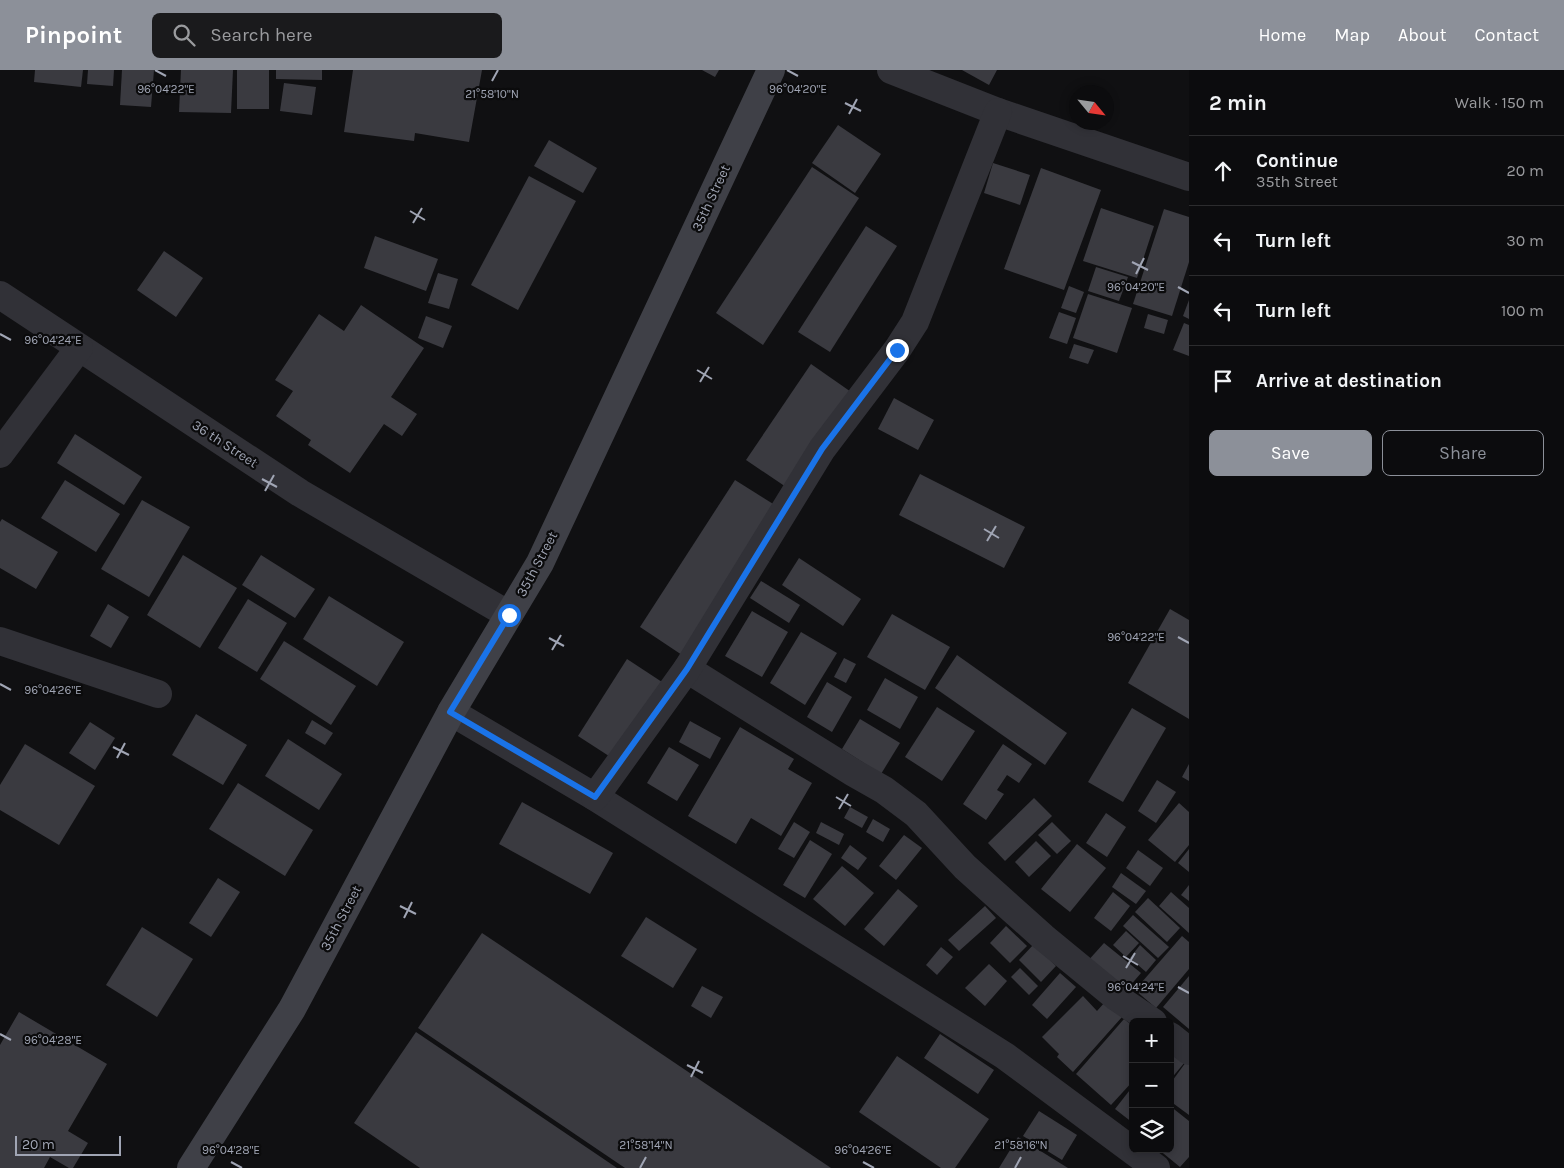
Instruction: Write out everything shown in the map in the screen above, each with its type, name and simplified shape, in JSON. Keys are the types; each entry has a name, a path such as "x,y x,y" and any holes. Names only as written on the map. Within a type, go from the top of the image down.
{"main road":[{"name":"35th Street","path":"191,1168 292,1008 450,712 540,563 771,70"}],"street":[{"path":"891,70 998,112 1189,177"},
{"path":"595,797 687,669 822,449 897,350 915,322 998,112"},
{"name":"36 th Street","path":"0,295 300,494 509,615"},
{"path":"0,454 79,348"},
{"path":"0,641 158,694"},
{"path":"687,669 854,774 884,790 916,814 965,867 1044,937 1116,996 1147,1018"},
{"path":"450,712 595,797 1005,1056 1156,1168"},
{"path":"1174,1039 1189,1051"}],"building":[{"path":"35,70 83,70 81,87 34,82"},
{"path":"88,70 114,70 113,86 87,84"},
{"path":"122,70 154,70 151,107 120,105"},
{"path":"181,70 233,70 231,113 179,112"},
{"path":"237,70 269,70 269,109 237,109"},
{"path":"276,70 322,70 322,80 276,79"},
{"path":"353,70 482,70 469,142 415,133 414,141 344,132"},
{"path":"702,70 719,70 715,77"},
{"path":"962,70 997,70 989,85"},
{"path":"284,83 316,87 312,115 280,111"},
{"path":"838,125 881,154 855,193 812,163"},
{"path":"549,140 597,168 583,193 534,166"},
{"path":"993,163 1030,175 1020,205 984,193"},
{"path":"812,167 859,198 763,345 716,313"},
{"path":"1041,168 1101,190 1064,290 1004,269"},
{"path":"529,176 576,201 518,310 471,285"},
{"path":"1101,208 1154,226 1137,278 1083,261"},
{"path":"1164,209 1189,217 1189,262 1172,316 1133,304"},
{"path":"866,226 897,246 830,352 798,332"},
{"path":"375,236 438,259 426,291 364,268"},
{"path":"164,251 203,278 176,317 137,290"},
{"path":"1096,267 1128,277 1119,301 1088,291"},
{"path":"438,273 458,279 449,309 428,303"},
{"path":"1069,286 1084,292 1076,313 1061,308"},
{"path":"1088,294 1132,308 1117,353 1073,338"},
{"path":"1189,300 1189,319 1183,316"},
{"path":"361,305 424,348 391,397 417,414 402,436 384,424 350,473 308,445 311,440 276,416 293,391 275,380 319,314 344,331"},
{"path":"1059,312 1076,318 1067,344 1049,338"},
{"path":"1148,314 1168,320 1164,334 1144,328"},
{"path":"426,316 452,326 443,348 418,338"},
{"path":"1184,323 1189,325 1189,356 1173,350"},
{"path":"1074,344 1094,350 1088,364 1069,358"},
{"path":"811,364 854,394 789,489 746,460"},
{"path":"894,398 934,420 918,450 878,429"},
{"path":"75,434 142,477 124,505 57,463"},
{"path":"920,474 1025,527 1004,568 899,515"},
{"path":"65,480 120,514 96,552 41,518"},
{"path":"735,480 778,507 682,655 640,627"},
{"path":"142,500 190,527 149,597 101,569"},
{"path":"2,519 58,552 36,589 0,568 0,522"},
{"path":"183,555 237,588 200,648 147,615"},
{"path":"261,555 315,589 295,618 242,585"},
{"path":"799,558 861,599 843,626 782,585"},
{"path":"761,581 800,605 789,623 750,598"},
{"path":"329,596 404,642 377,686 303,639"},
{"path":"248,599 287,623 257,672 218,648"},
{"path":"108,604 129,617 111,648 90,636"},
{"path":"1170,609 1189,620 1189,719 1128,683"},
{"path":"752,611 788,632 762,677 725,656"},
{"path":"892,614 950,647 925,690 867,657"},
{"path":"801,632 837,653 805,705 770,683"},
{"path":"284,641 356,686 331,725 260,679"},
{"path":"957,655 1067,733 1045,765 935,688"},
{"path":"844,658 856,664 846,683 834,677"},
{"path":"627,659 662,682 612,758 578,736"},
{"path":"885,678 918,697 900,729 867,710"},
{"path":"827,682 852,697 832,732 807,717"},
{"path":"937,707 975,731 942,781 905,757"},
{"path":"1132,708 1166,728 1123,802 1088,782"},
{"path":"196,714 247,745 223,785 172,755"},
{"path":"860,719 900,743 881,774 842,749"},
{"path":"312,720 333,733 325,745 305,733"},
{"path":"690,721 721,738 710,759 679,742"},
{"path":"90,722 115,738 95,770 69,753"},
{"path":"740,727 794,759 788,769 812,783 781,836 751,818 736,844 688,816"},
{"path":"288,739 342,774 319,810 265,776"},
{"path":"25,744 95,786 59,845 0,810 0,785"},
{"path":"1003,744 1032,764 1019,783 1007,775 997,790 1004,794 986,820 963,804"},
{"path":"669,747 699,765 677,801 647,783"},
{"path":"1189,764 1189,781 1182,777"},
{"path":"1157,780 1176,792 1156,823 1138,811"},
{"path":"238,783 313,830 285,876 209,829"},
{"path":"1034,798 1052,816 1005,861 988,843"},
{"path":"522,802 613,853 590,894 499,844"},
{"path":"1179,803 1189,812 1189,845 1175,862 1148,840"},
{"path":"850,807 868,817 862,828 844,818"},
{"path":"1106,813 1126,827 1107,857 1086,843"},
{"path":"873,819 890,829 883,842 866,832"},
{"path":"794,822 810,832 794,858 778,849"},
{"path":"821,822 844,834 839,845 816,833"},
{"path":"1052,822 1071,841 1057,854 1038,835"},
{"path":"904,835 922,848 896,880 879,866"},
{"path":"810,840 832,854 805,898 783,885"},
{"path":"1036,841 1051,856 1029,877 1015,862"},
{"path":"1077,844 1106,868 1070,912 1041,889"},
{"path":"850,845 867,858 858,870 841,858"},
{"path":"1189,849 1189,872 1178,863"},
{"path":"1138,850 1163,868 1150,886 1126,868"},
{"path":"842,866 874,893 845,926 813,899"},
{"path":"1121,873 1146,891 1136,904 1112,887"},
{"path":"218,878 240,892 211,937 189,923"},
{"path":"1189,885 1189,901 1181,895"},
{"path":"898,889 918,906 884,946 864,929"},
{"path":"1113,892 1130,906 1111,931 1094,918"},
{"path":"1171,892 1189,908 1189,933 1159,906"},
{"path":"1148,898 1180,928 1167,942 1135,912"},
{"path":"985,906 996,918 959,951 948,940"},
{"path":"1133,915 1169,947 1158,958 1123,926"},
{"path":"646,917 697,949 673,988 621,956"},
{"path":"1006,926 1027,946 1010,963 990,943"},
{"path":"142,927 193,959 157,1017 106,985"},
{"path":"1126,931 1139,943 1126,957 1113,945"},
{"path":"482,933 831,1168 625,1168 418,1028"},
{"path":"1182,936 1189,942 1189,969 1156,1008 1135,990"},
{"path":"1104,943 1141,973 1123,994 1086,963"},
{"path":"1034,944 1056,966 1041,982 1019,960"},
{"path":"1140,945 1156,960 1146,972 1130,958"},
{"path":"941,947 953,957 937,975 926,965"},
{"path":"989,964 1007,981 985,1006 965,988"},
{"path":"1020,968 1038,986 1029,995 1011,977"},
{"path":"1060,973 1076,987 1047,1019 1032,1005"},
{"path":"1189,976 1189,1029 1163,1007"},
{"path":"702,986 723,997 711,1018 691,1006"},
{"path":"1083,996 1097,1011 1105,1002 1122,1017 1073,1072 1057,1057 1059,1054 1042,1037"},
{"path":"19,1012 107,1064 68,1131 88,1143 73,1168 69,1168 50,1157 44,1168 0,1168 0,1045"},
{"path":"1124,1019 1129,1023 1129,1085 1111,1105 1076,1074"},
{"path":"416,1032 617,1168 420,1168 354,1123"},
{"path":"940,1034 994,1070 978,1094 924,1058"},
{"path":"1174,1053 1185,1062 1174,1075"},
{"path":"897,1056 989,1119 955,1168 941,1168 859,1112"},
{"path":"1186,1062 1189,1064 1189,1115 1174,1104 1174,1078"},
{"path":"1129,1091 1129,1120 1115,1109"},
{"path":"1174,1109 1189,1121 1189,1157 1180,1167 1163,1153 1174,1153"},
{"path":"1039,1111 1077,1135 1062,1160 1023,1136"},
{"path":"1018,1137 1068,1168 999,1168"}],"route":[{"path":"509,615 450,712 595,797 687,669 822,449 897,350"}]}
